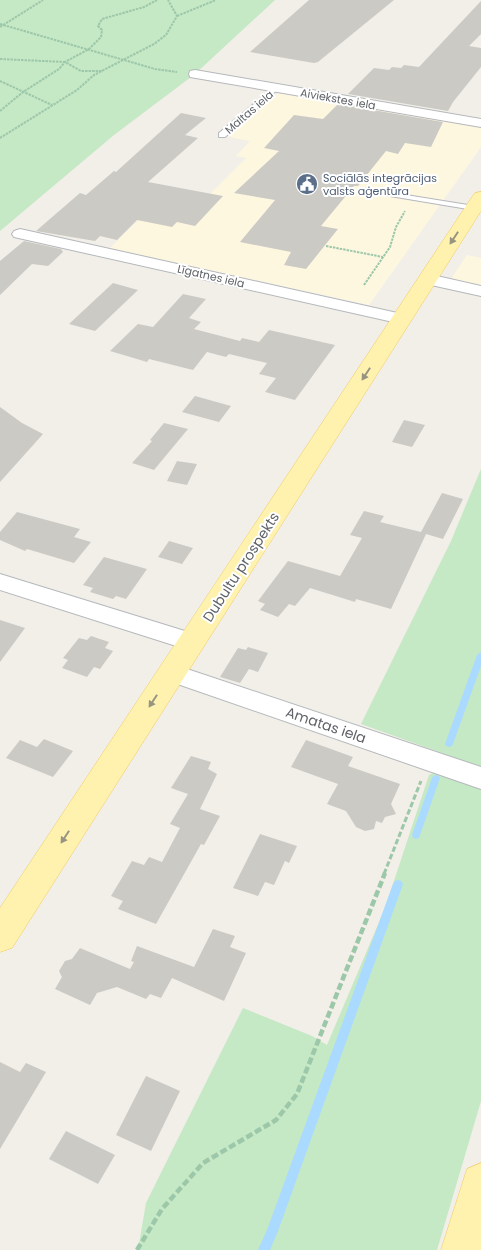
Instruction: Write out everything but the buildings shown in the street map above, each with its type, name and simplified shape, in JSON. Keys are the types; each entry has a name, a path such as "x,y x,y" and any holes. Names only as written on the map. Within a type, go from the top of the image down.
{"main road":[{"name":"Dubultu prospekts","path":"0,937 477,203"},
{"path":"462,1250 481,1183"}],"street":[{"name":"Aiviekstes iela","path":"195,74 481,123"},
{"name":"Līgatnes iela","path":"20,234 402,319"},
{"path":"428,279 481,290"},
{"path":"0,582 192,642"},
{"name":"Amatas iela","path":"172,672 481,778"}],"lane":[{"name":"Maltas iela","path":"222,135 275,89"},
{"path":"237,111 248,113"},
{"path":"229,118 239,120"},
{"path":"366,190 413,198 477,203"}],"path":[{"path":"0,25 5,24 43,0"},
{"path":"0,111 22,92 59,69 65,62 89,49 101,37 102,30 98,26 102,19 144,7 157,0"},
{"path":"168,0 177,16"},
{"path":"0,138 103,70 154,44 166,35 177,16 216,0"},
{"path":"5,24 156,69 195,74"},
{"path":"0,59 65,62 81,71 103,70"},
{"path":"0,81 52,105"},
{"path":"364,284 390,247 396,227 413,198"},
{"path":"326,246 383,257"},
{"path":"137,1250 162,1209 203,1163 276,1120 296,1094 377,894 428,760"}],"shaded area":[{"path":"278,93 481,127 481,147 369,305 110,248 154,205 171,195 178,188 210,194 246,158 236,156 250,141 229,137"},
{"path":"467,255 481,258 481,286 451,279"}],"green space":[{"path":"0,0 275,0 195,74 114,135 0,231"},
{"path":"481,469 481,767 361,724 451,541"},
{"path":"438,771 481,787 481,1101 437,1250 138,1250 146,1203 243,1008 312,1036 327,1045 385,908 429,775"}],"waterway":[{"path":"449,744 481,655"},
{"path":"416,835 436,778"},
{"path":"264,1250 398,884"}],"place":[{"name":"Sociālās integrācijas valsts aģentūra","path":"307,184"}]}
